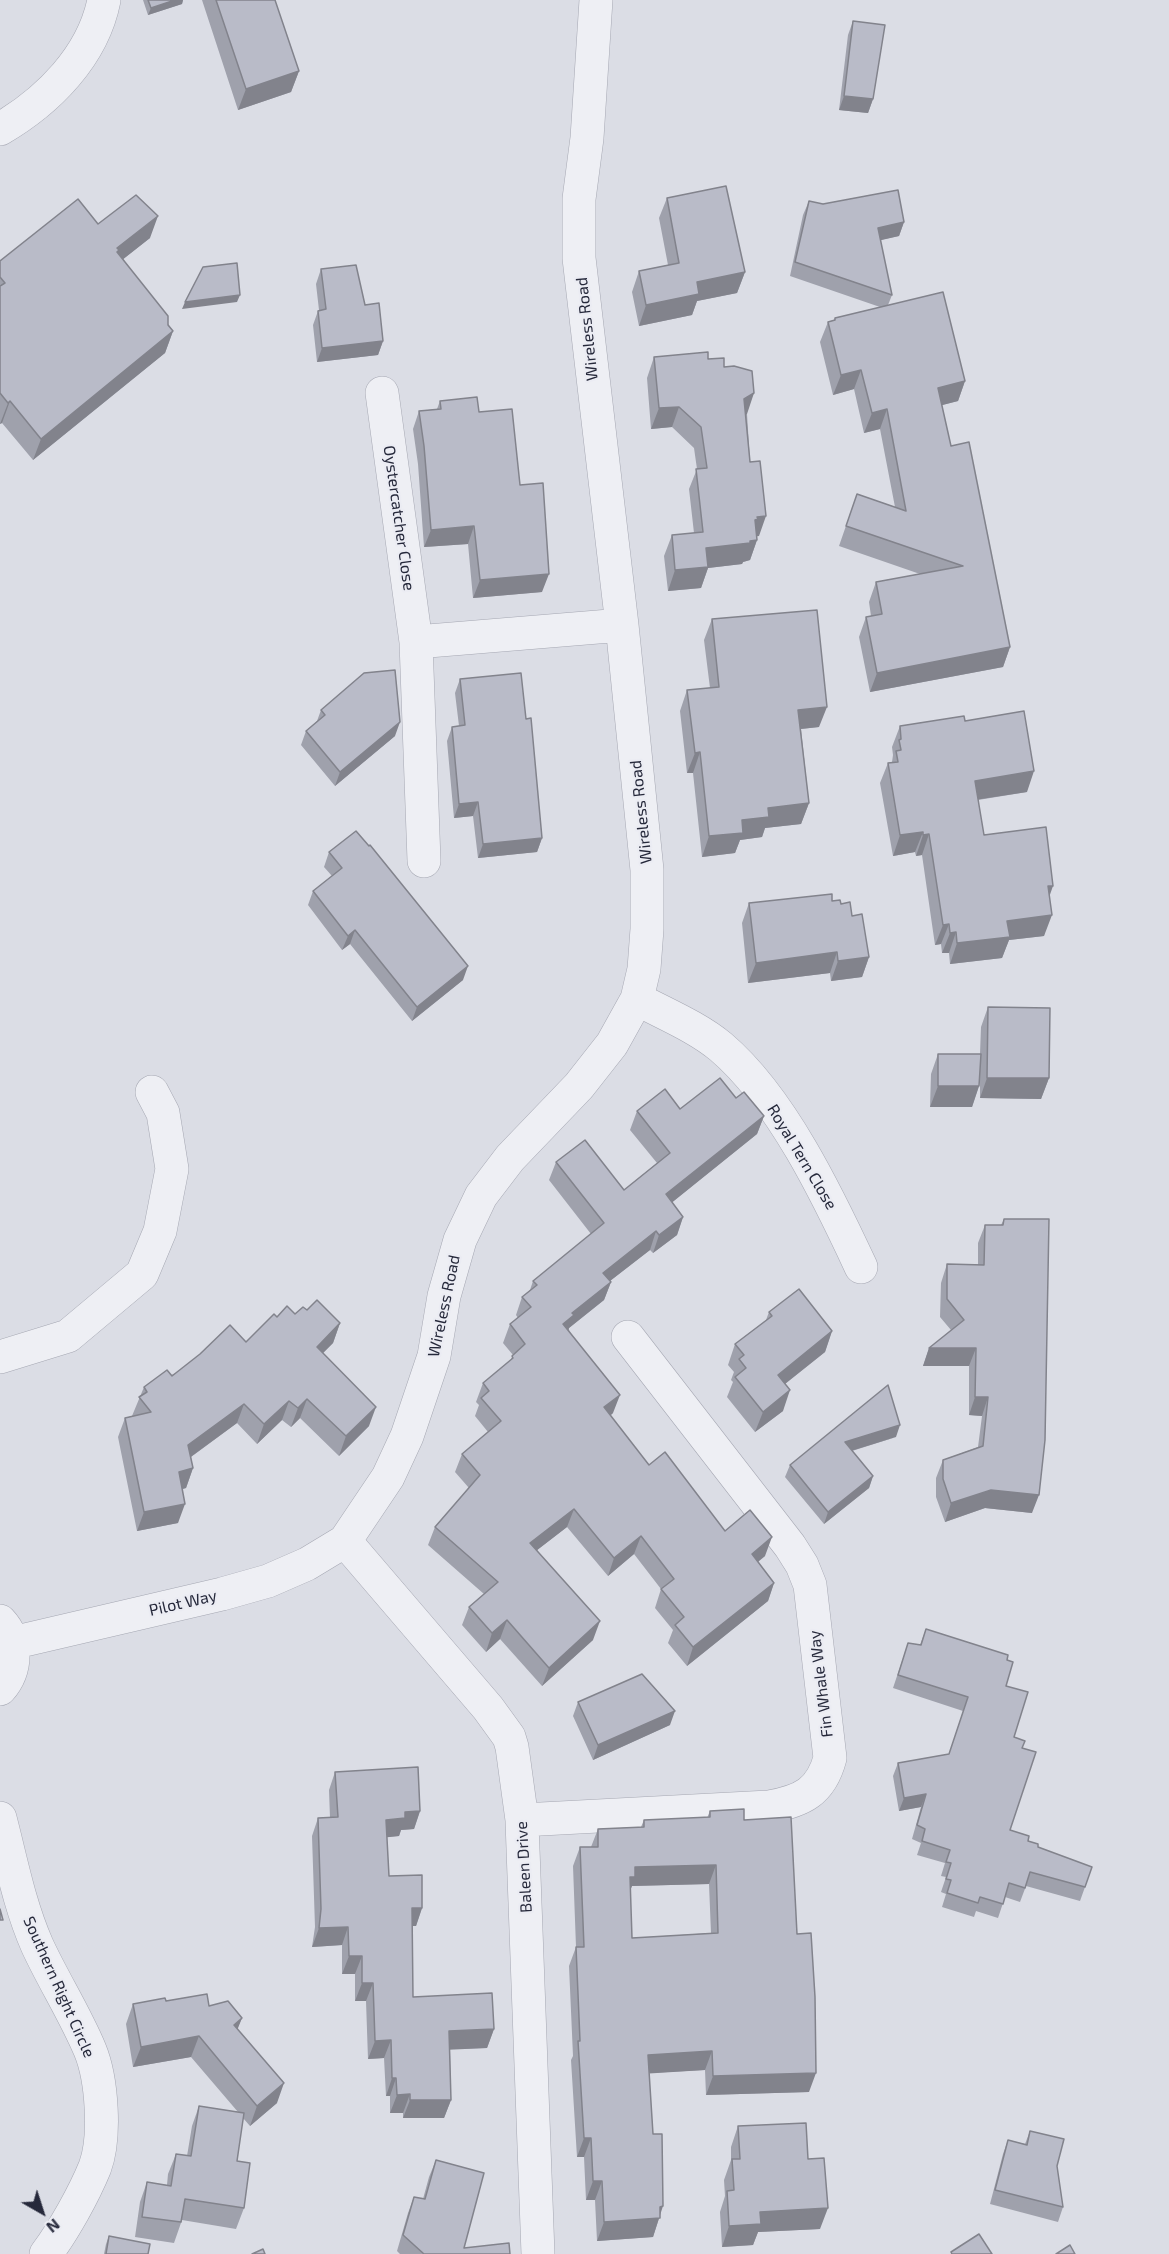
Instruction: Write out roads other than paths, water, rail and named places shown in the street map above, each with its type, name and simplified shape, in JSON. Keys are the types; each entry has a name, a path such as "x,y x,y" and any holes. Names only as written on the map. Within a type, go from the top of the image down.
{"street":[{"path":"0,129 47,96 68,71 81,54 102,12 104,0"},
{"name":"Wireless Road","path":"345,1541 388,1477 407,1436 434,1356 444,1296 459,1240 481,1196 510,1158 579,1086 612,1044 638,999 644,969 648,870 579,258 579,199 588,138 596,0"},
{"name":"Oystercatcher Close","path":"382,393 416,642 424,861"},
{"path":"416,642 622,625"},
{"name":"Royal Tern Close","path":"638,999 701,1034 737,1062 773,1107 792,1136 833,1208 861,1267"},
{"path":"0,1357 68,1336 142,1274 160,1231 172,1169 163,1113 152,1092"},
{"name":"Fin Whale Way","path":"522,1820 769,1807 791,1803 806,1796 815,1787 826,1773 830,1758 810,1585 802,1565 790,1546 628,1337"},
{"name":"Pilot Way","path":"6,1632 222,1594 268,1581 307,1564 345,1541"},
{"name":"Baleen Drive","path":"345,1541 501,1724 512,1747 522,1820 538,2254"},
{"path":"0,1689 6,1682 13,1663 6,1632"},
{"name":"Southern Right Circle","path":"0,1818 26,1914 37,1944 91,2052 98,2085 101,2129 95,2165 58,2238 46,2254"}]}
